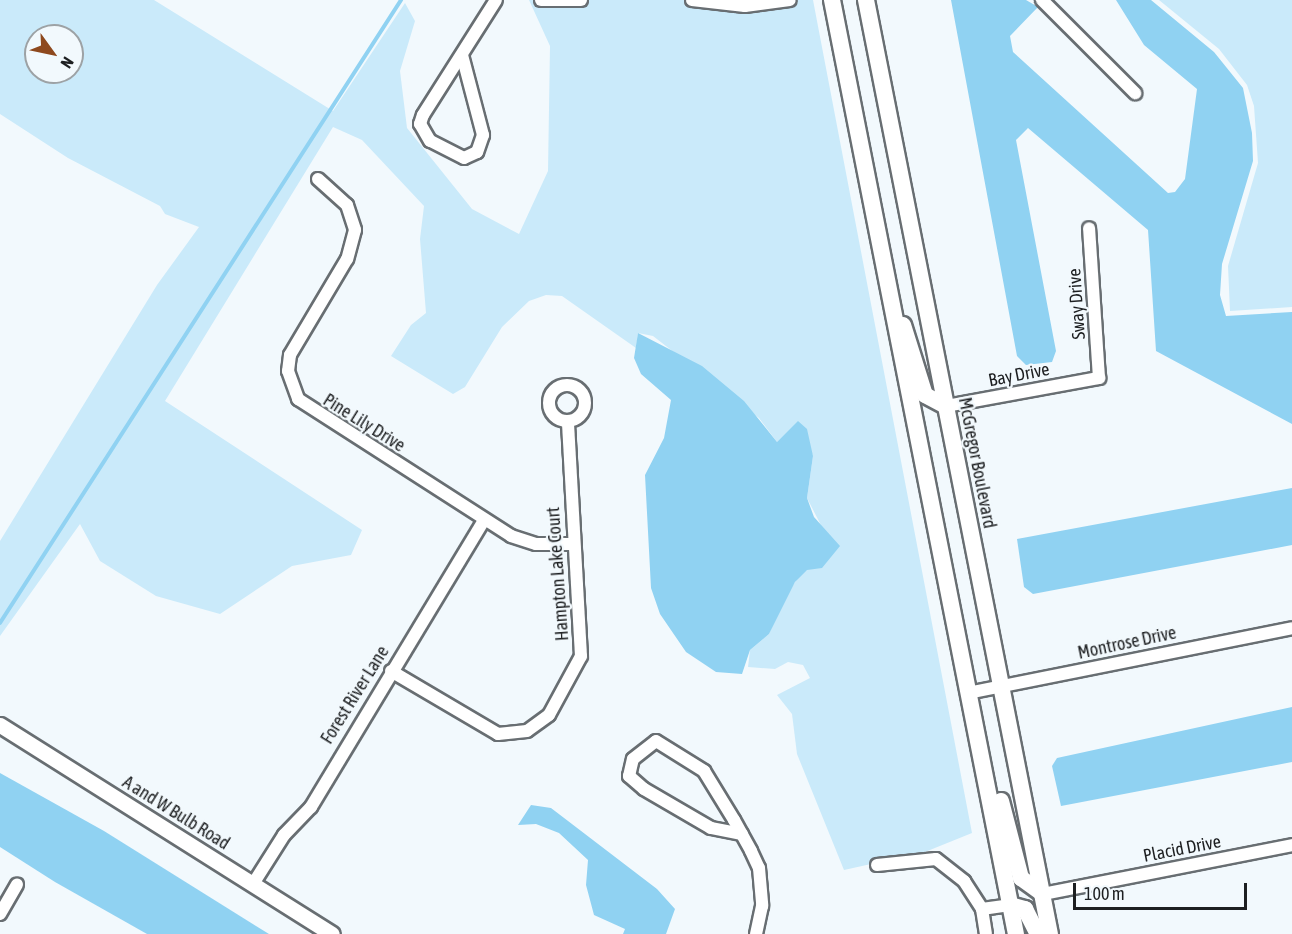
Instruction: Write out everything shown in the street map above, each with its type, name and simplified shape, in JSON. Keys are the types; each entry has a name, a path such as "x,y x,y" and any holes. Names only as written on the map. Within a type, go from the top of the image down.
{"main road":[{"path":"832,0 1016,934"},
{"name":"McGregor Boulevard","path":"866,0 1050,934"},
{"path":"892,307 908,334 925,395 946,406"},
{"path":"986,781 1000,800 1021,878 1043,894"},
{"path":"1010,905 1026,909 1038,934"}],"street":[{"path":"462,55 483,135 477,152 464,158 430,141 420,124 462,55 496,0"},
{"path":"541,0 581,0"},
{"path":"692,0 745,6 790,0"},
{"path":"1042,0 1135,93"},
{"name":"Pine Lily Drive","path":"318,178 347,206 353,246 296,341 289,363 291,386 309,410 523,542 574,544"},
{"name":"Sway Drive","path":"1089,228 1099,378"},
{"name":"Bay Drive","path":"946,406 1099,378"},
{"name":"Hampton Lake Court","path":"391,671 484,729 513,734 538,724 556,704 581,656 568,421"},
{"name":"Forest River Lane","path":"253,884 284,835 311,807 484,520"},
{"name":"Montrose Drive","path":"968,693 1292,628"},
{"name":"A and W Bulb Road","path":"0,725 332,934"},
{"path":"742,834 711,828 644,789 628,776 633,759 656,741 677,749 704,771 742,834 762,885 756,934"},
{"name":"Placid Drive","path":"1043,894 1292,845"},
{"path":"877,865 936,859 964,881 982,909 986,934"},
{"path":"0,915 17,885"},
{"path":"982,909 1010,905"}],"shaded area":[{"path":"0,0 154,0 333,111 405,3 415,21 400,71 407,128 472,209 519,234 548,171 550,46 529,0 813,0 972,833 925,852 844,870 797,754 792,714 777,695 810,678 803,665 788,662 775,669 748,667 750,650 769,634 784,598 827,537 807,498 813,456 798,422 777,442 759,418 653,336 638,333 636,348 562,296 546,295 529,301 502,327 465,387 453,394 391,356 411,325 426,313 420,239 424,206 362,140 333,127 165,401 362,530 351,555 292,566 220,614 156,596 100,561 80,524 0,636 0,541 157,285 199,227 165,214 160,206 68,158 0,114"},
{"path":"1159,0 1292,0 1292,307 1230,311 1228,266 1258,163 1254,106 1247,85 1219,49"}],"water":[{"path":"951,0 1026,0 1038,7 1010,36 1013,52 1168,193 1175,192 1185,179 1197,89 1144,45 1116,0 1151,0 1214,52 1243,88 1252,133 1253,161 1222,264 1220,295 1226,316 1292,312 1292,424 1156,351 1148,230 1028,128 1016,140 1056,351 1052,362 1026,365 1017,356"},
{"path":"638,333 702,366 744,401 777,442 798,421 807,429 813,456 807,498 814,517 840,546 822,568 807,570 795,582 769,634 750,650 742,674 716,672 686,652 660,614 651,588 645,475 664,438 671,400 641,374 634,358"},
{"path":"1292,488 1292,545 1033,594 1024,587 1017,539"},
{"path":"1292,707 1292,762 1061,806 1052,766 1057,758"},
{"path":"0,773 104,831 269,934 147,934 55,882 0,847"},
{"path":"531,805 551,808 657,889 675,909 666,934 623,934 625,929 594,915 586,885 588,860 559,833 536,824 518,825"}],"waterway":[{"path":"0,623 401,0"}]}
